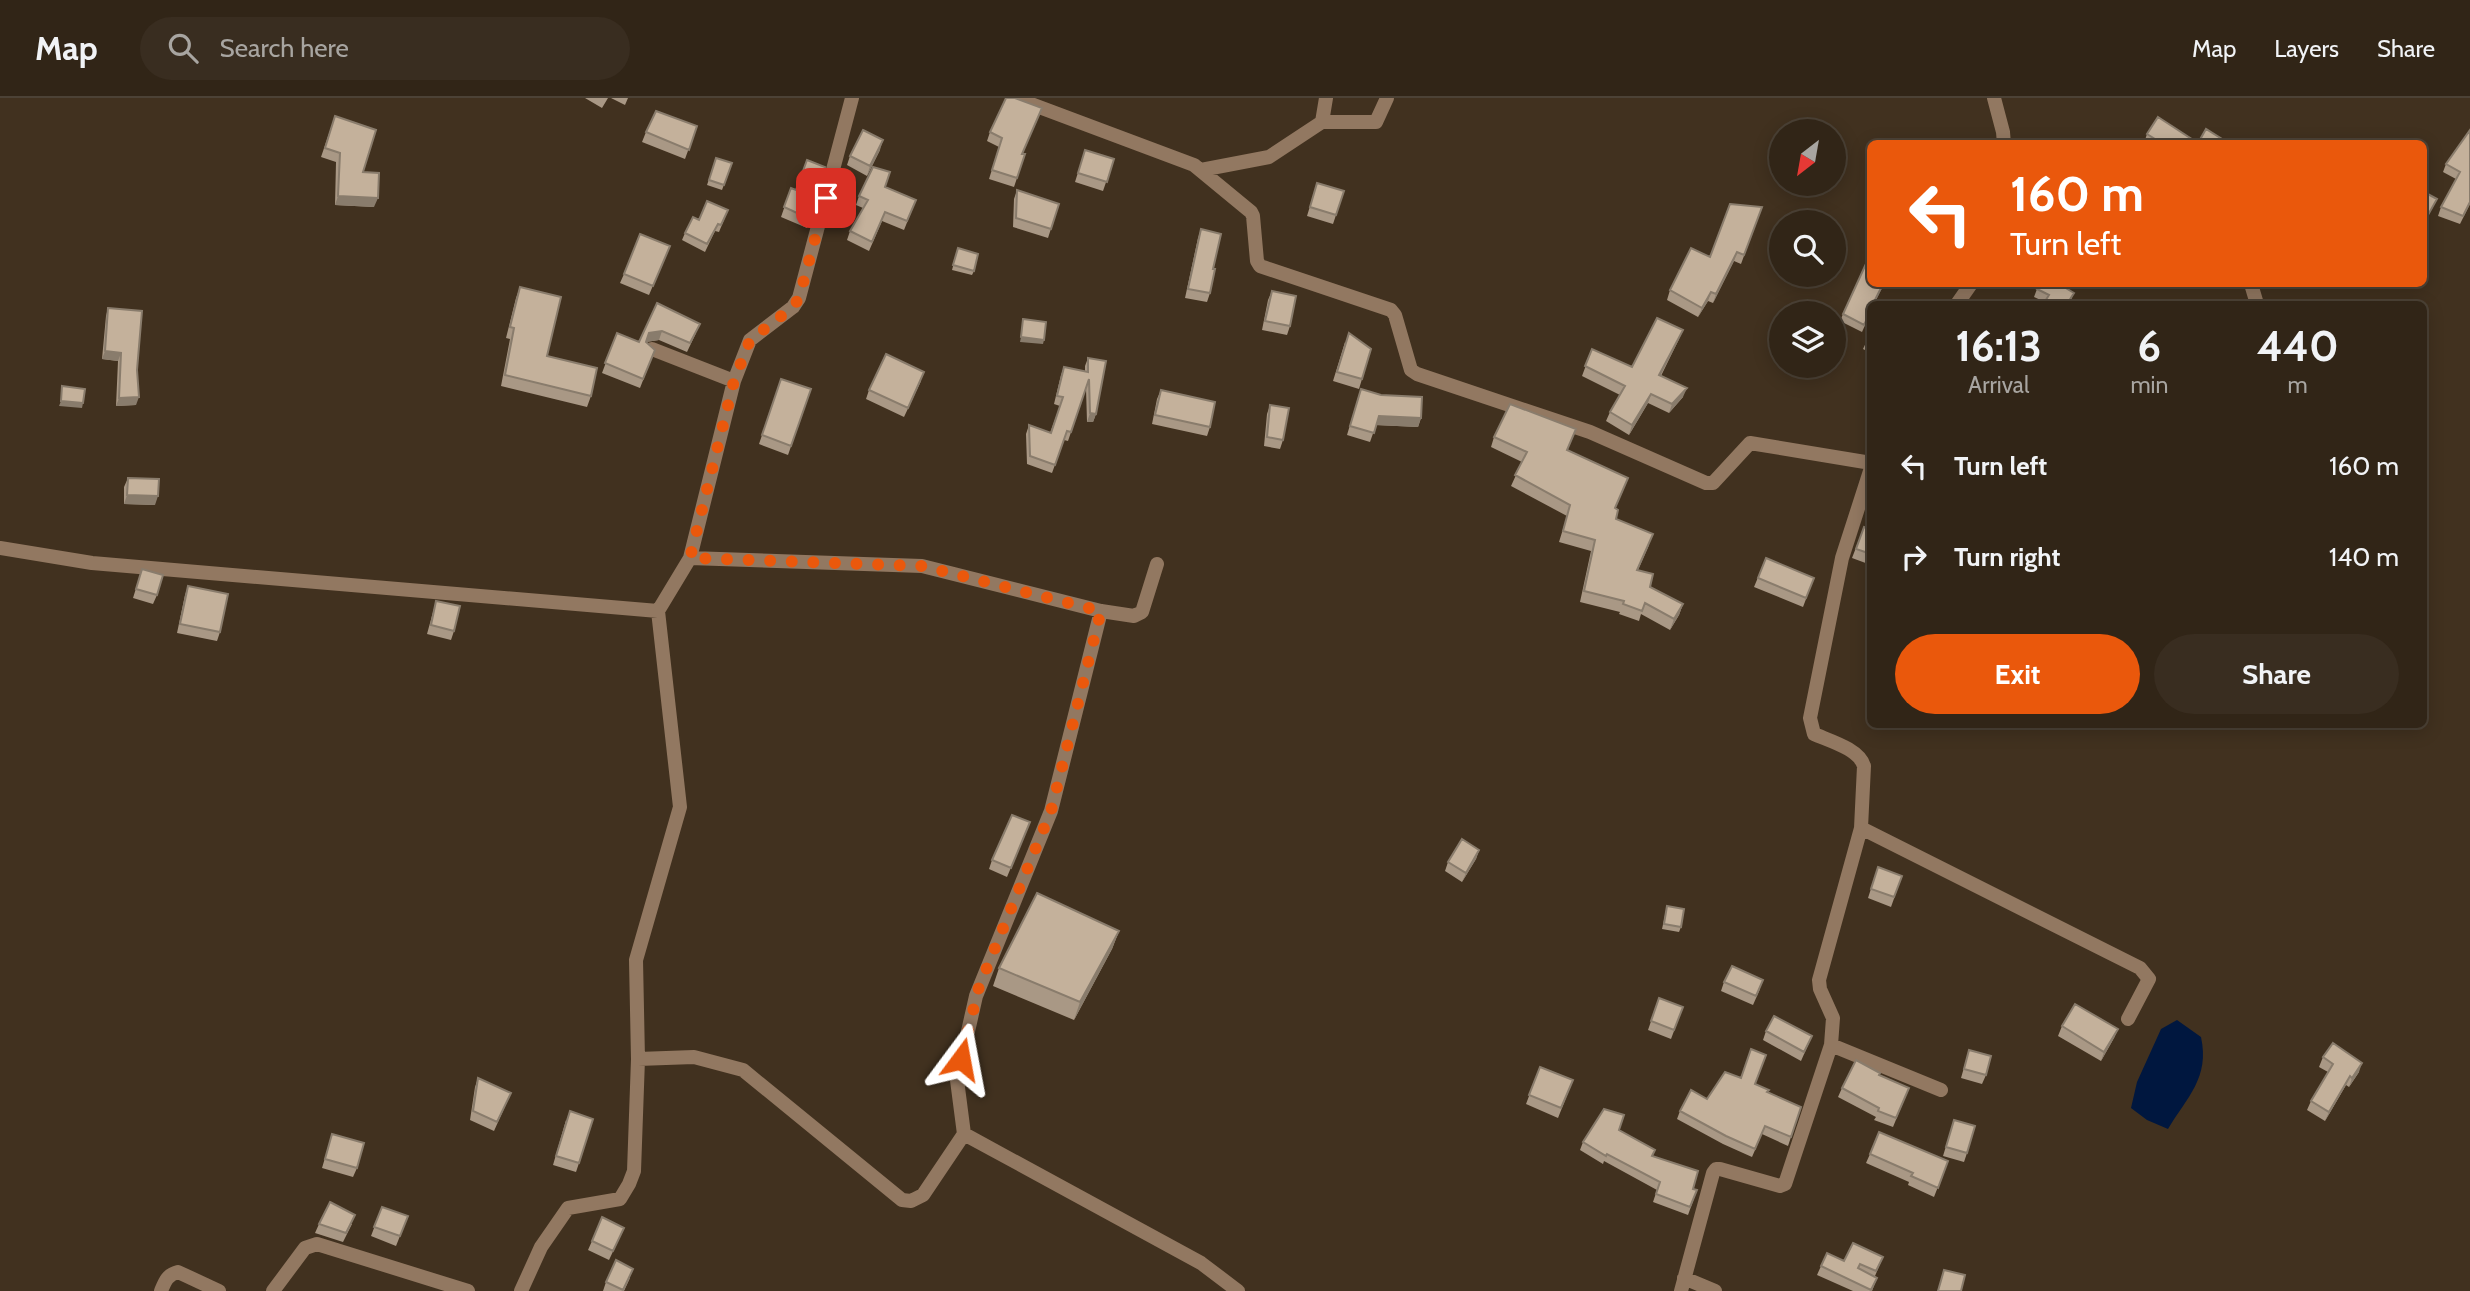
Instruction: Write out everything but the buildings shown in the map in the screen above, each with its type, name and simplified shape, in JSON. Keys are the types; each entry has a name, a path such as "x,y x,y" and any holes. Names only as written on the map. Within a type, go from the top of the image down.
{"street":[{"path":"521,1291 541,1247 568,1208 620,1199 629,1184 636,1154 636,960 680,807 658,611 690,558 734,381 753,335 793,307 799,298 852,98"},
{"path":"1015,98 1200,170 1251,212 1257,261 1260,265 1391,310 1395,315 1411,370 1417,374 1590,432 1706,483 1713,483 1750,443 1867,465"},
{"path":"1322,122 1326,98"},
{"path":"1200,170 1269,158 1322,122 1376,122 1387,98"},
{"path":"1994,98 2004,140"},
{"path":"652,349 734,381"},
{"path":"1715,1291 1683,1285 1716,1169 1780,1186 1785,1184 1831,1045 1833,1018 1820,989 1819,980 1861,828 1864,766 1862,759 1855,753 1814,734 1810,718 1842,558 1867,479"},
{"path":"0,548 92,563 658,611"},
{"path":"690,558 922,566 1101,611 1134,616 1142,612 1157,564"},
{"path":"638,1059 694,1056 743,1070 902,1200 911,1201 923,1195 964,1134 957,1080 976,996 1051,811 1101,611"},
{"path":"1861,828 2140,968 2149,979 2128,1019"},
{"path":"1831,1045 1941,1090"},
{"path":"964,1134 1201,1263 1238,1291"},
{"path":"273,1291 305,1248 317,1244 468,1291"},
{"path":"161,1291 165,1279 178,1272 219,1291"}],"water":[{"path":"2177,1020 2201,1037 2202,1064 2195,1086 2168,1129 2147,1120 2131,1108 2137,1082 2161,1029"}],"route":[{"path":"826,198 797,303 753,335 734,381 690,558 922,566 1101,611 1051,811 979,987 961,1059"}]}
